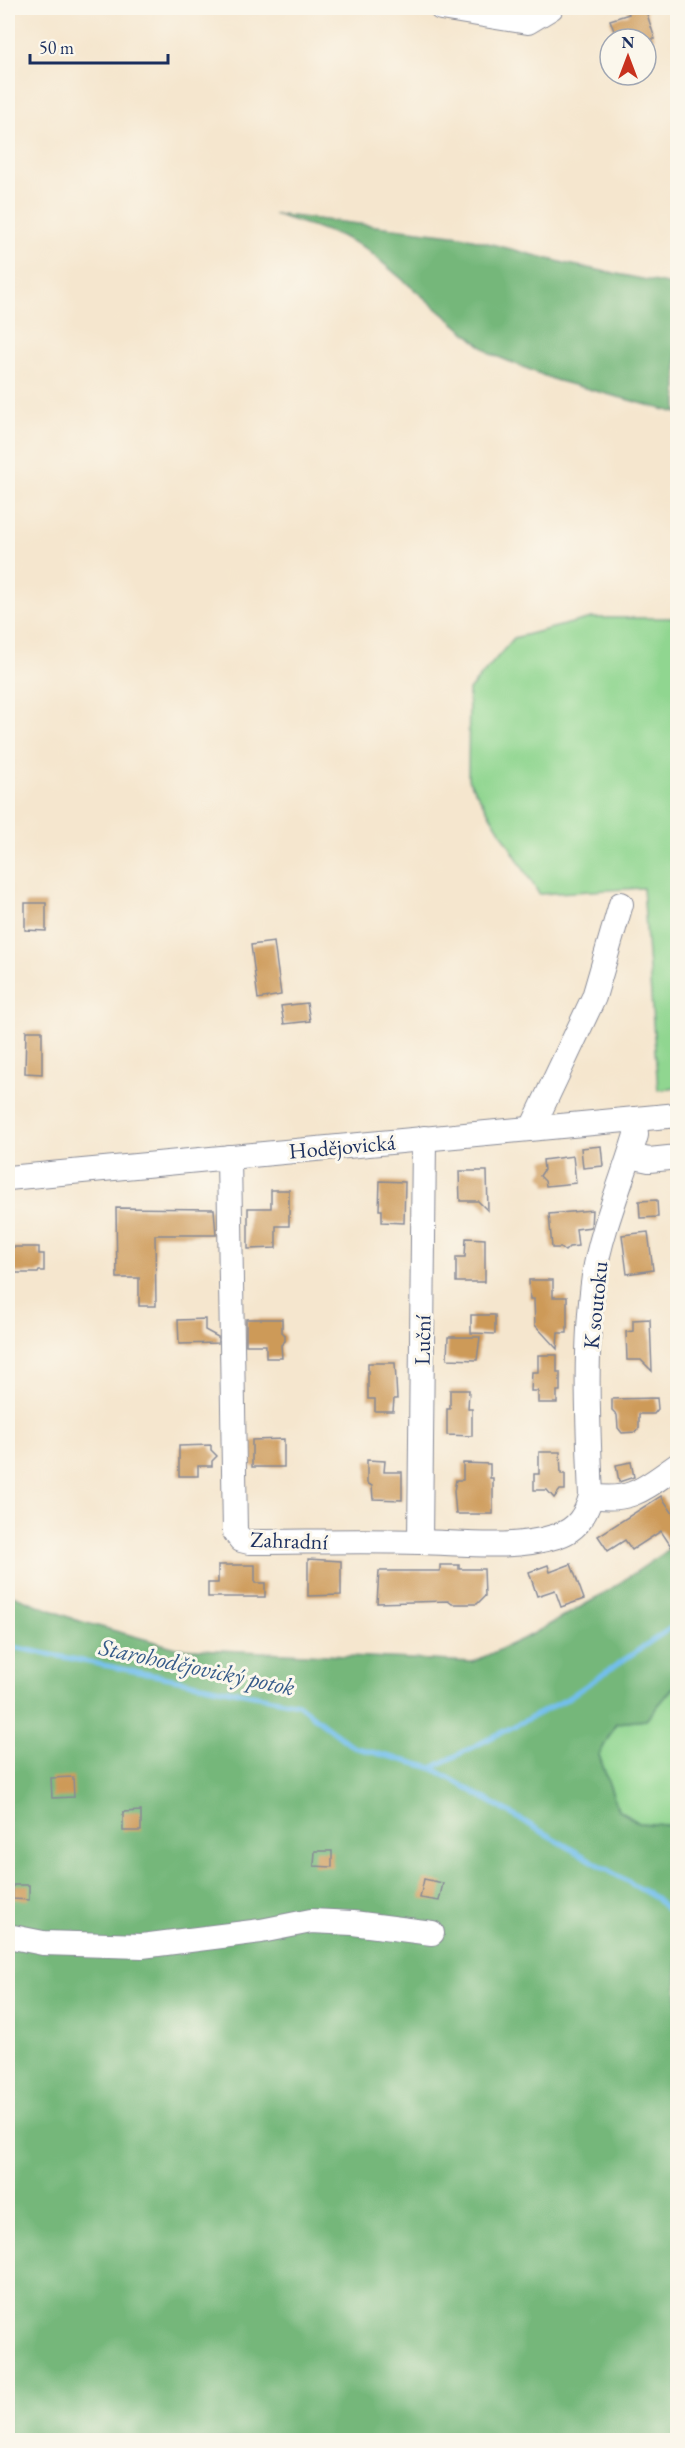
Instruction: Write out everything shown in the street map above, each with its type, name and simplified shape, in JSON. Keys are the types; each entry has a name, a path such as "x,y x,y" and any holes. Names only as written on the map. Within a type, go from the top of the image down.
{"street":[{"path":"441,8 528,22 551,8"},
{"path":"532,1128 594,997 621,904"},
{"name":"Hodějovická","path":"8,1178 678,1115"},
{"name":"K soutoku","path":"591,1496 589,1371 595,1273 607,1226 636,1135 635,1119"},
{"name":"Luční","path":"420,1542 424,1138"},
{"path":"630,1156 649,1160 678,1157"},
{"name":"Zahradní","path":"229,1157 235,1532 241,1540 249,1542 420,1542 472,1545 512,1543 558,1536 580,1522 588,1510 591,1496"},
{"path":"591,1496 610,1500 627,1497 678,1465"},
{"path":"8,1936 43,1943 142,1946 261,1931 311,1921 352,1923 432,1933"}],"green space":[{"path":"274,214 461,236 568,264 677,286 677,413 555,380 491,354 365,248 339,235"},
{"path":"591,618 677,618 677,1088 658,1090 643,888 539,894 468,779 469,690 514,638"},
{"path":"677,1541 677,1683 646,1720 616,1723 599,1755 618,1810 639,1823 677,1826 677,2440 8,2440 8,1593 76,1620 177,1648 473,1662 531,1635 600,1596 664,1553"},
{"path":"677,1683 677,1826 639,1823 618,1810 599,1755 617,1723 646,1720"}],"building":[{"path":"627,8 645,8 651,27 613,27 610,20 629,14"},
{"path":"25,903 46,903 46,931 25,930"},
{"path":"274,942 281,995 258,999 251,945"},
{"path":"307,1003 310,1021 284,1024 281,1006"},
{"path":"26,1031 42,1031 42,1074 25,1073"},
{"path":"601,1146 603,1166 583,1168 581,1148"},
{"path":"573,1156 576,1183 546,1186 540,1176 544,1170 543,1160"},
{"path":"459,1171 487,1171 488,1211 478,1201 460,1201"},
{"path":"380,1181 405,1182 404,1223 382,1222 382,1210 379,1210"},
{"path":"271,1190 289,1190 289,1226 276,1226 276,1248 248,1249 248,1208 271,1208"},
{"path":"657,1200 658,1217 640,1218 639,1201"},
{"path":"116,1208 214,1209 216,1235 155,1235 156,1306 139,1306 139,1278 117,1278"},
{"path":"592,1210 591,1227 576,1229 578,1246 569,1247 565,1251 561,1248 552,1248 549,1214"},
{"path":"648,1232 653,1270 627,1274 622,1235"},
{"path":"466,1238 485,1239 485,1282 456,1282 456,1257 465,1257"},
{"path":"8,1247 39,1247 39,1254 44,1254 44,1271 8,1273"},
{"path":"529,1280 553,1280 553,1297 567,1297 567,1333 558,1333 557,1349 535,1325 534,1299 530,1299"},
{"path":"471,1315 495,1315 495,1334 471,1333"},
{"path":"205,1319 205,1330 218,1337 218,1343 179,1344 178,1320"},
{"path":"246,1319 282,1319 285,1341 281,1345 282,1358 266,1358 266,1345 246,1345"},
{"path":"650,1319 652,1371 641,1360 627,1360 626,1332 633,1331 633,1320"},
{"path":"448,1337 480,1337 477,1360 447,1359"},
{"path":"538,1355 557,1355 560,1391 557,1391 557,1403 538,1403 538,1391 531,1391 532,1372 538,1372"},
{"path":"368,1363 395,1363 397,1399 394,1399 393,1411 375,1411 375,1399 368,1399"},
{"path":"450,1390 469,1390 468,1409 472,1409 472,1436 447,1435"},
{"path":"657,1398 658,1409 654,1414 639,1414 639,1428 635,1432 622,1433 618,1428 617,1415 612,1410 612,1399"},
{"path":"284,1439 284,1467 252,1467 252,1440"},
{"path":"211,1445 211,1450 217,1456 212,1461 212,1466 198,1466 198,1476 179,1476 179,1446"},
{"path":"539,1452 560,1452 561,1474 565,1474 565,1490 560,1490 554,1498 547,1490 534,1490 534,1474 539,1474"},
{"path":"367,1460 385,1461 384,1472 402,1472 402,1500 373,1499 372,1486 367,1483"},
{"path":"631,1462 634,1477 619,1482 616,1465"},
{"path":"463,1463 490,1464 490,1478 493,1478 493,1514 456,1514 454,1491 456,1480 463,1480"},
{"path":"661,1496 678,1521 678,1557 661,1531 632,1550 625,1540 608,1551 598,1536"},
{"path":"308,1559 341,1561 341,1595 308,1596"},
{"path":"571,1564 584,1599 561,1607 555,1590 537,1596 529,1572 548,1565 550,1572"},
{"path":"218,1565 255,1565 255,1583 265,1583 265,1597 208,1597 208,1583 218,1583"},
{"path":"440,1565 459,1565 459,1569 484,1569 485,1596 477,1604 452,1604 448,1601 377,1603 379,1571 440,1571"},
{"path":"73,1777 74,1797 52,1798 51,1778"},
{"path":"141,1811 141,1831 123,1831 123,1812"},
{"path":"315,1851 332,1851 332,1867 314,1866"},
{"path":"424,1879 443,1883 439,1901 420,1898"},
{"path":"13,1885 29,1885 29,1900 13,1899"}],"waterway":[{"path":"432,1768 565,1700 678,1623"},
{"name":"Starohodějovický potok","path":"8,1646 298,1704 353,1747 432,1768 656,1898 678,1922"}]}
